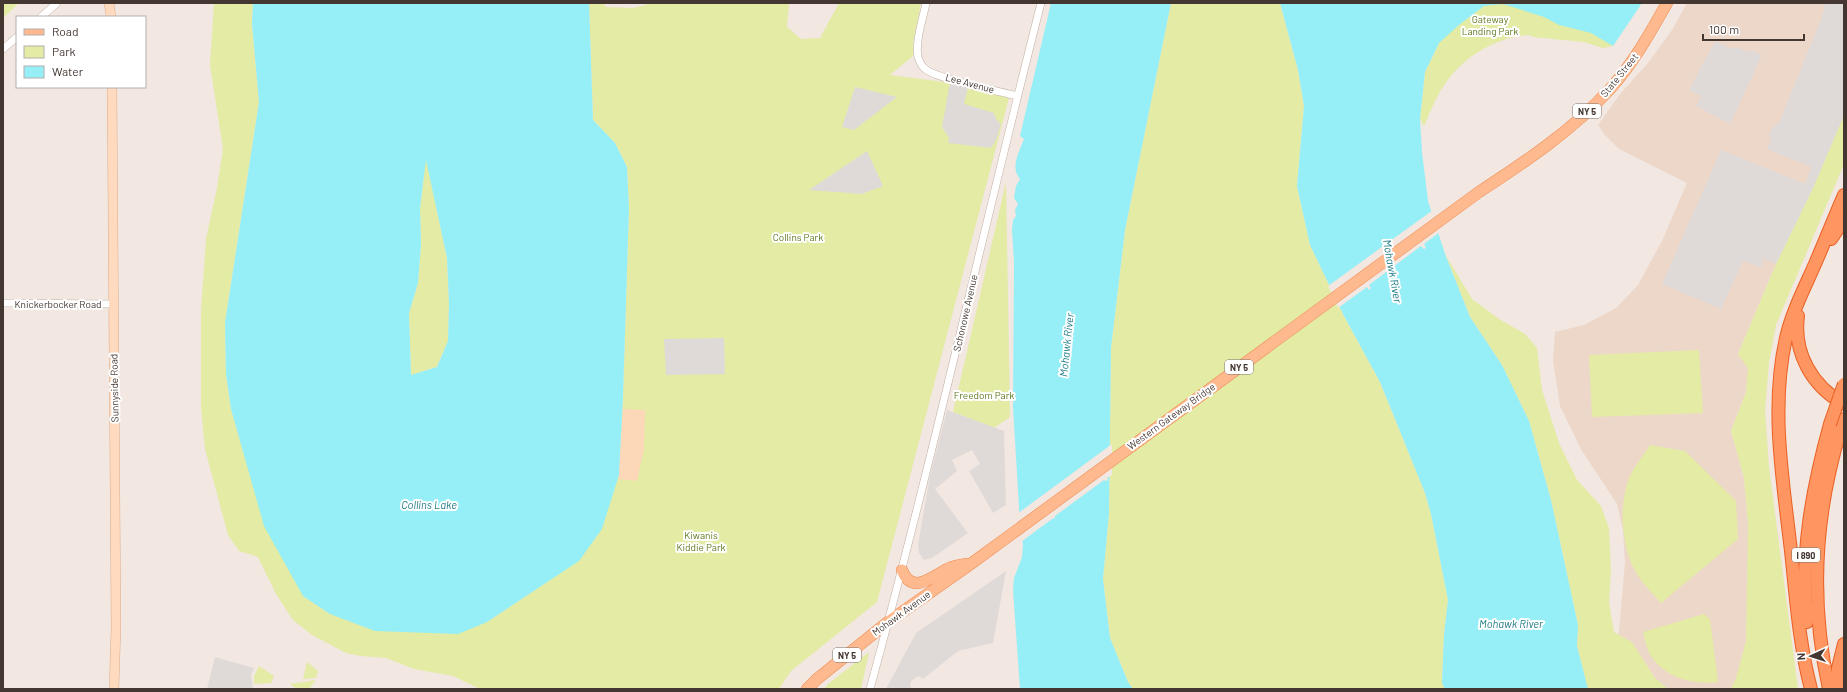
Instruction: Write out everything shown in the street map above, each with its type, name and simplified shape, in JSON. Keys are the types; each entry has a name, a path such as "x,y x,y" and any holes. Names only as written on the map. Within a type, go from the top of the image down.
{"highway":[{"path":"1811,689 1806,672 1800,629 1778,413 1780,376 1786,338 1794,311 1844,195"},
{"path":"1815,264 1844,220"},
{"path":"1809,276 1798,311 1797,330 1799,348 1808,370 1815,380 1833,398 1844,404"},
{"name":"I 890","path":"1829,689 1818,617 1817,554 1824,499 1844,384"},
{"name":"I 890","path":"1816,689 1806,618 1806,545 1812,496 1838,424"},
{"path":"1838,689 1838,668 1844,644"}],"main road":[{"name":"State Street","path":"1479,192 1546,146 1610,89 1647,40 1667,3"},
{"name":"Western Gateway Bridge","path":"999,542 1479,192"},
{"name":"Mohawk Avenue","path":"807,689 817,679 888,622 972,563 999,542"},
{"path":"902,570 908,580 916,583 934,578 951,567 972,563"}],"street":[{"path":"41,16 57,3"},
{"path":"109,3 111,16"},
{"name":"Lee Avenue","path":"926,3 918,42 918,58 923,68 931,73 1017,96"},
{"name":"Schonowe Avenue","path":"870,689 902,570 1041,3"},
{"path":"3,50 16,38"},
{"name":"Sunnyside Road","path":"112,88 116,627 114,689"},
{"name":"Knickerbocker Road","path":"3,303 113,304"}],"shaded area":[{"path":"1687,3 1844,3 1844,115 1813,188 1776,264 1738,354 1749,368 1746,392 1731,431 1744,478 1748,524 1752,644 1738,689 1625,689 1618,643 1625,563 1623,530 1617,504 1582,451 1560,406 1553,361 1555,332 1584,325 1616,308 1638,285 1662,241 1687,183 1619,149 1604,134 1598,125 1620,94 1648,63 1672,30"},
{"path":"1825,3 1844,3 1844,115 1813,188 1776,264 1763,258 1761,267 1743,261 1721,309 1662,284 1721,150 1805,184 1811,167 1767,149 1771,140 1769,135 1774,125 1779,123 1822,17"},
{"path":"1715,41 1730,48 1739,48 1749,52 1751,50 1762,55 1730,124 1696,106 1701,96 1689,90"},
{"path":"950,82 968,87 964,104 994,113 996,119 1001,124 996,140 991,148 948,143 949,138 942,127"},
{"path":"855,87 897,97 854,130 842,127"},
{"path":"867,151 883,186 862,194 809,190"},
{"path":"724,338 725,374 666,375 664,339"},
{"path":"947,410 1004,431 1006,505 993,513 969,471 980,464 972,450 952,460 957,471 935,489 968,533 932,558 924,560 919,553 918,545 930,476"},
{"path":"1006,571 993,643 958,651 923,679 918,676 911,681 910,686 912,689 886,689 916,633"},
{"path":"215,657 254,668 251,675 253,689 207,689"}],"green space":[{"path":"3,3 19,3 3,18"},
{"name":"Collins Park","path":"214,3 253,3 252,24 259,102 225,323 226,374 231,409 244,454 303,596 330,614 487,622 535,590 619,475 629,208 627,167 615,143 593,120 589,3 605,3 605,7 633,8 646,5 647,3 789,3 787,27 801,39 820,38 839,3 921,3 913,43 913,56 890,75 944,82 1009,98 877,602 791,671 779,689 480,689 453,676 414,669 386,658 346,653 312,635 293,620 276,594 258,557 239,551 228,535 205,449 201,408 201,311 206,239 217,188 223,149 210,65"},
{"path":"1171,3 1280,3 1298,70 1304,106 1297,186 1310,245 1344,316 1380,382 1425,493 1431,514 1448,600 1444,634 1442,683 1445,689 1133,689 1128,682 1110,638 1103,579 1109,513 1111,348 1125,230"},
{"name":"Gateway Landing Park","path":"1444,3 1560,3 1616,41 1613,46 1603,48 1584,42 1533,37 1529,35 1504,40 1492,45 1469,58 1450,77 1438,96 1424,126 1420,119 1425,72 1439,43"},
{"path":"1844,115 1844,164 1776,325 1769,363 1765,411 1769,467 1798,689 1731,689 1736,678 1746,641 1748,524 1744,478 1731,431 1746,392 1748,368 1738,354 1776,264 1813,188"},
{"path":"426,158 447,258 449,304 448,341 437,367 411,375 409,313 418,283 421,244 420,208"},
{"name":"Freedom Park","path":"1006,182 1010,417 994,428 953,412"},
{"path":"1445,254 1472,299 1499,319 1525,334 1537,348 1542,390 1559,443 1577,480 1601,506 1609,528 1611,570 1609,603 1614,632 1632,642 1655,678 1668,689 1588,689 1577,646 1578,625 1551,500 1529,421 1502,365 1470,317"},
{"path":"1699,350 1703,413 1592,417 1589,355"},
{"path":"1650,445 1685,451 1736,501 1738,539 1661,603 1642,581 1632,564 1627,552 1623,526 1626,487 1632,472"},
{"path":"1704,614 1710,619 1718,682 1709,683 1690,681 1672,675 1664,670 1657,664 1650,654 1643,632"},
{"path":"869,652 861,689 824,689 828,684"},
{"path":"307,662 318,671 316,678 303,679"},
{"path":"259,666 274,676 271,683 254,684 254,676"},
{"path":"316,680 309,689 297,689 290,684"}],"sand":[{"path":"623,409 645,410 644,449 637,481 618,479"}],"water":[{"name":"Collins Lake","path":"253,3 589,3 593,120 615,143 627,167 629,208 619,475 602,529 579,561 487,622 458,634 375,631 330,614 303,596 264,526 231,409 226,374 225,323 259,102 252,24","holes":["426,160 447,258 449,304 448,341 437,367 411,375 409,313 418,283 421,244 420,208"]},
{"name":"Mohawk River","path":"1051,3 1171,3 1125,230 1111,348 1109,513 1103,579 1110,638 1128,682 1133,689 1020,689 1013,590 1014,578 1022,557 1023,545 1020,524 1013,407 1014,262 1012,230 1013,220 1016,216 1015,210 1018,204 1014,198 1016,186 1020,179 1016,170 1016,159 1024,139 1020,136"},
{"name":"Mohawk River","path":"1280,3 1642,3 1613,46 1591,33 1559,25 1544,17 1503,4 1484,6 1459,25 1439,43 1425,72 1420,119 1422,152 1428,201 1445,254 1470,317 1502,365 1529,421 1551,500 1578,625 1577,646 1588,689 1445,689 1442,683 1444,634 1448,600 1431,514 1425,493 1380,382 1344,316 1310,245 1297,186 1304,106 1298,70"}],"pier":[{"path":"1433,210 1440,232 1424,244 1426,248 1424,249 1421,246 1369,285 1371,288 1369,290 1367,287 1338,308 1328,286"},
{"path":"1112,444 1112,475 1107,478 1108,480 1104,480 1021,542 1017,514"}],"park label":[{"name":"Kiwanis Kiddie Park","path":"701,540"}]}
